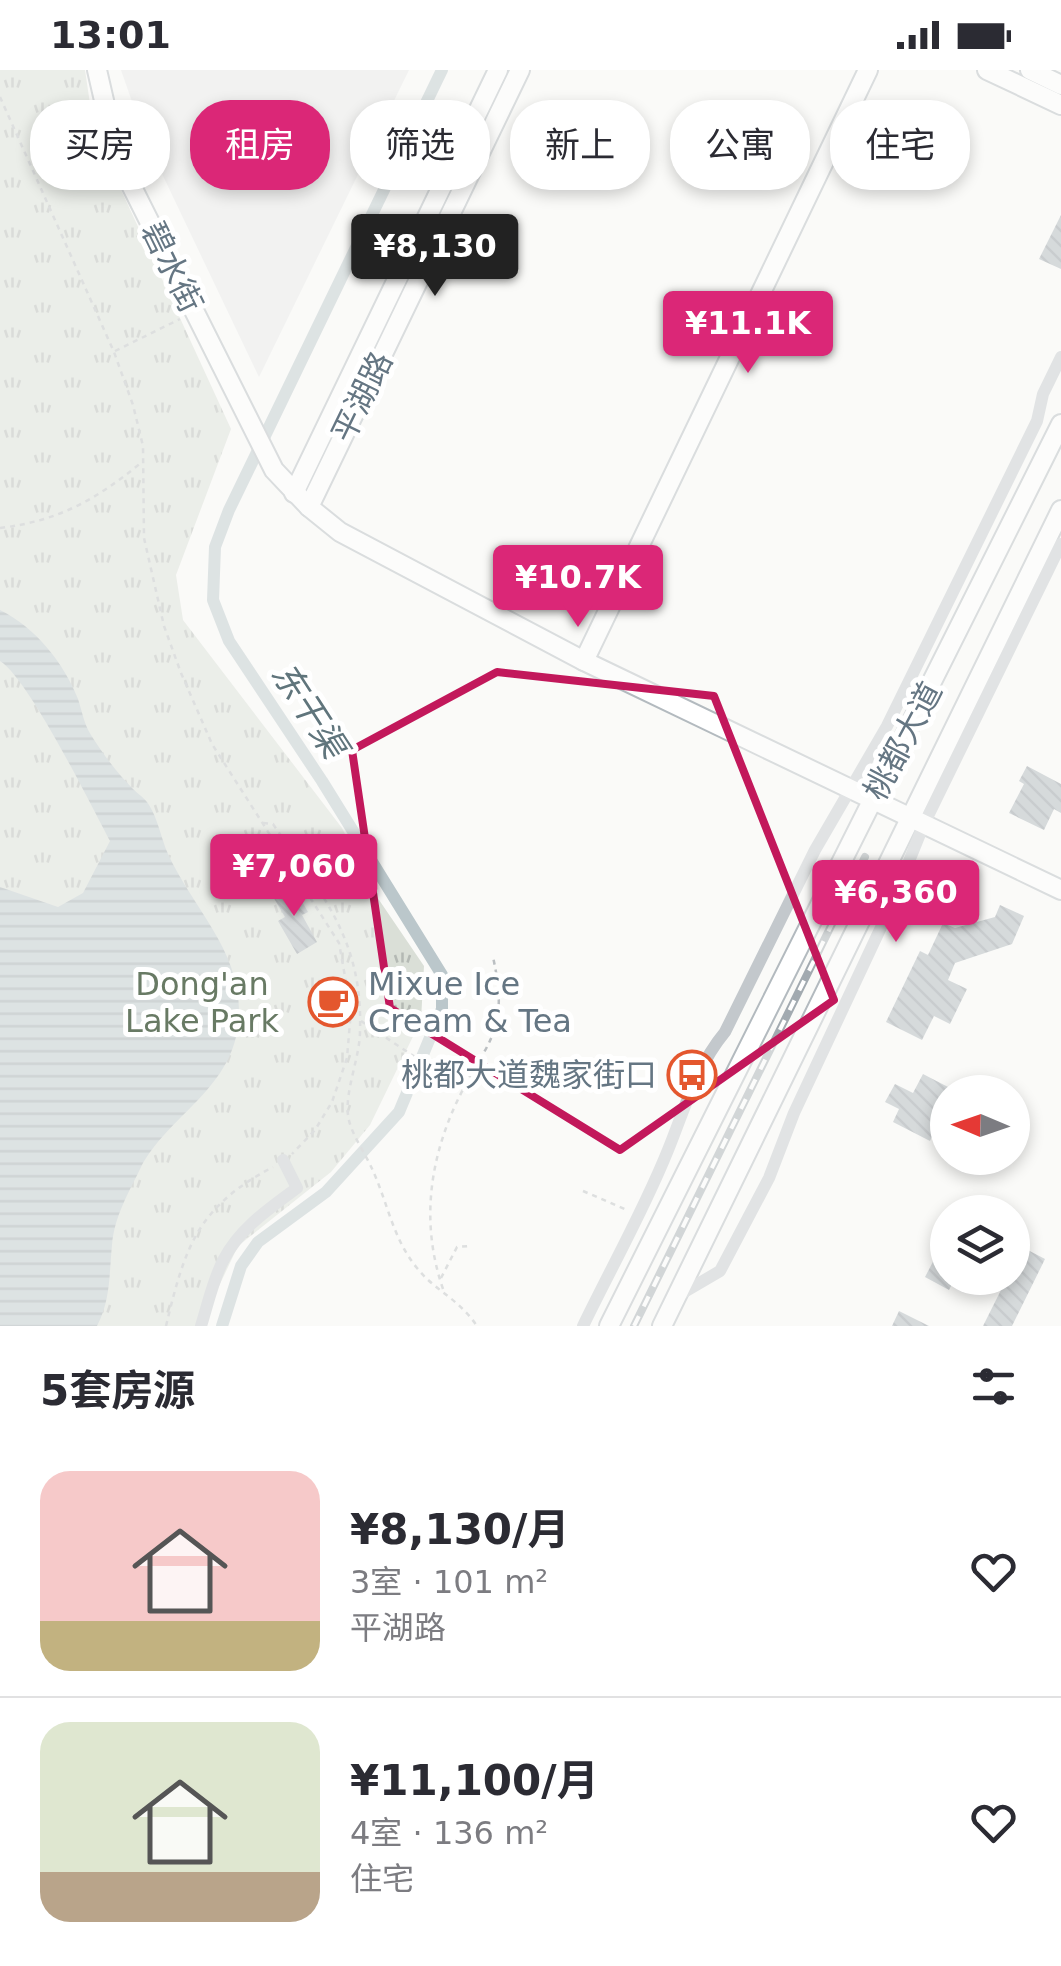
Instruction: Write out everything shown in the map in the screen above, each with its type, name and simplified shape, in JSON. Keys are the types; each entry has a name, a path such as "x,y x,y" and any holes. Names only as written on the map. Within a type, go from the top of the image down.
{"street":[{"name":"碧水街","path":"97,70 117,157 274,470 309,507 340,532 584,660 1061,890"},
{"name":"平湖路","path":"294,492 498,70"},
{"name":"平湖路","path":"309,507 520,70"},
{"path":"584,660 868,70"},
{"path":"987,70 1061,105"},
{"path":"1030,70 1061,84"},
{"path":"583,1326 668,1151 683,1104 709,1051 725,1032 815,850 887,726 1036,421 1043,394 1061,357"},
{"name":"桃都大道","path":"608,1326 1061,424"},
{"name":"桃都大道","path":"662,1326 918,822 1061,510"},
{"path":"677,1296 720,1271 769,1178 794,1113 892,906 918,822 1061,544"},
{"path":"201,1326 223,1260 238,1237 297,1188 283,1160"}],"path":[{"path":"0,96 114,352 133,405 143,446 144,538 164,626 212,744 339,943 351,1010 348,1058 332,1102 315,1130 283,1160 228,1196 193,1236 174,1285 166,1326"},
{"path":"114,352 194,312"},
{"path":"0,528 30,524 83,506 143,461"},
{"path":"260,823 273,824 339,920 352,953 360,1020 348,1115 398,1242 419,1272 464,1306 477,1326"},
{"path":"443,1290 429,1234 432,1183 446,1130 498,1024 499,986 492,957"},
{"path":"360,1020 464,1090"},
{"path":"584,1190 637,1214"},
{"path":"440,1280 457,1246 470,1246"}],"highlighted area":[{"path":"497,672 714,696 834,1000 620,1150 390,1008 352,750"}],"shaded area":[{"path":"121,70 409,70 394,100 350,100 350,190 259,377 170,190 170,100 131,100"},
{"path":"0,610 37,636 56,659 72,685 95,742 146,800 168,854 227,956 239,1001 233,1048 223,1068 153,1149 123,1205 113,1235 107,1296 97,1326 0,1326 0,887 58,907 83,893 110,841 42,716 0,661"}],"green space":[{"name":"Dong'an Lake Park","path":"0,70 85,70 89,100 30,100 30,190 121,190 231,429 176,575 183,620 342,828 375,894 424,966 421,1020 370,1125 331,1172 238,1246 200,1326 0,1326"}],"building":[{"path":"1061,215 1061,269 1039,259"},
{"path":"1027,766 1061,784 1061,813 1054,809 1044,830 1009,813 1024,784 1019,781"},
{"path":"292,884 308,912 302,915 317,942 297,954 278,921 285,917 272,895"},
{"path":"1000,905 1024,916 1012,944 955,963 948,980 967,989 950,1024 934,1016 922,1040 886,1022 920,951 928,955 943,923 955,928 995,917"},
{"path":"923,1074 930,1078 930,1141 893,1122 899,1109 885,1102 895,1084 913,1093"},
{"path":"1030,1251 1045,1259 1030,1289"},
{"path":"998,1295 1027,1295 1012,1326 983,1326"},
{"path":"899,1311 929,1326 892,1326"}],"waterway":[{"name":"东干渠","path":"222,1326 241,1266 258,1242 326,1192 399,1112 442,1009 442,975 322,781 229,641 213,600 215,547 229,510 442,70"}],"railway":[{"path":"634,1326 865,857"}],"place":[{"name":"Mixue Ice Cream & Tea","path":"333,1002"},
{"name":"桃都大道魏家街口","path":"692,1075"}]}
